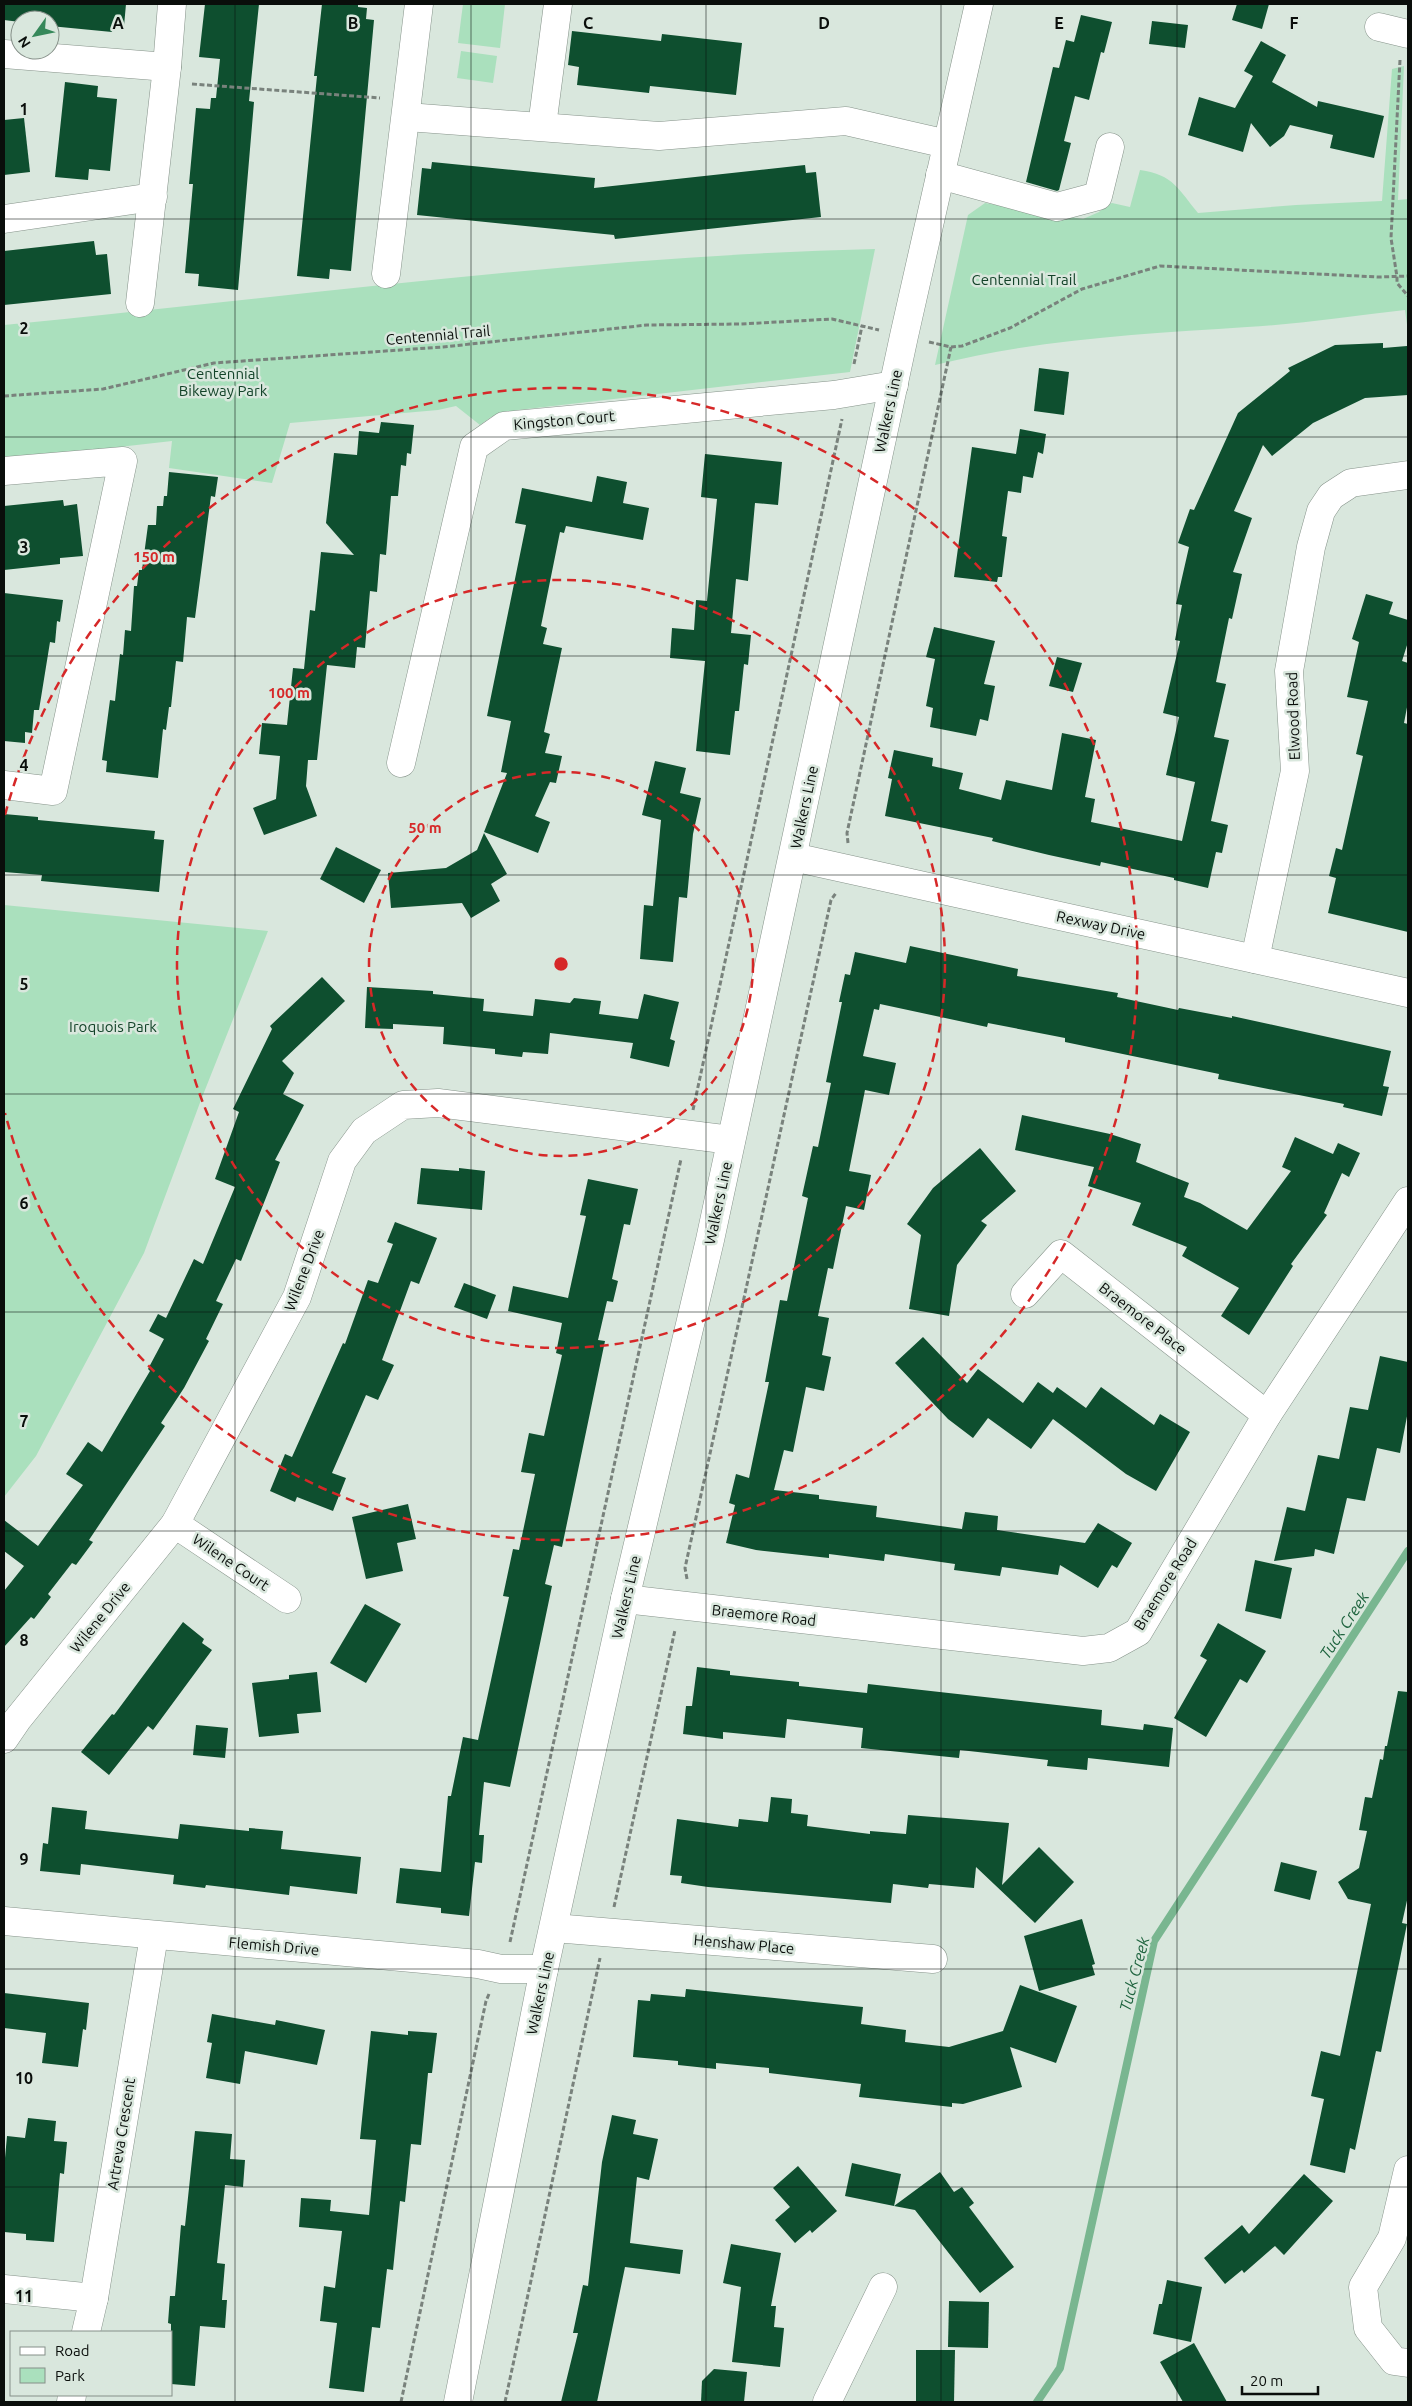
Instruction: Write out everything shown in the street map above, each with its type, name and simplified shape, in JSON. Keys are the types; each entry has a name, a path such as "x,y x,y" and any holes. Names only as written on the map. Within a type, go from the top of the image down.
{"street":[{"path":"140,303 172,4"},
{"path":"386,274 408,108 419,4"},
{"path":"542,126 558,4"},
{"name":"Walkers Line","path":"458,2402 544,1969 626,1599 710,1240 894,386 979,4"},
{"path":"1379,27 1407,34"},
{"path":"4,54 166,74"},
{"path":"408,108 542,126 659,136 846,121 947,144"},
{"path":"940,175 1057,207 1098,196 1110,147"},
{"path":"4,220 152,197"},
{"name":"Kingston Court","path":"401,763 474,447 504,426 848,393 894,386"},
{"path":"4,471 123,461 53,792 4,785"},
{"name":"Elwood Road","path":"1255,959 1295,771 1290,670 1311,547 1321,511 1331,496 1352,483 1408,475"},
{"name":"Rexway Drive","path":"793,857 1408,993"},
{"name":"Wilene Drive","path":"4,1739 17,1720 175,1524 297,1297 342,1161 364,1131 403,1105 438,1103 731,1140"},
{"name":"Braemore Road","path":"626,1599 1083,1651 1109,1648 1138,1632 1267,1415 1408,1201"},
{"name":"Braemore Place","path":"1025,1294 1061,1254 1267,1415"},
{"name":"Wilene Court","path":"175,1524 287,1599"},
{"name":"Flemish Drive","path":"4,1921 478,1964 501,1969 544,1969"},
{"name":"Henshaw Place","path":"554,1928 933,1959"},
{"name":"Artreva Crescent","path":"86,2331 94,2298 154,1936"},
{"path":"1408,2170 1392,2238 1362,2287 1368,2328 1394,2361 1408,2362"},
{"path":"827,2402 883,2287"},
{"path":"4,2289 94,2298"}],"path":[{"path":"1407,34 1400,65 1391,238 1397,277 1396,284 1408,296"},
{"path":"166,74 408,108"},
{"path":"938,344 951,347 962,346 1010,328 1082,288 1160,266 1408,276"},
{"name":"Centennial Trail","path":"4,396 103,389 214,363 443,347 647,325 741,324 832,319 875,329"},
{"path":"401,2402 486,2001 508,1953 675,1180 688,1135 862,326"},
{"path":"505,2402 600,1959 612,1933 615,1896 673,1634 691,1607 685,1568 831,900 851,870 847,833 951,347"}],"green space":[{"path":"463,4 505,4 500,48 458,43"},
{"path":"461,51 497,56 493,83 457,78"},
{"name":"Centennial Trail","path":"1404,66 1398,200 1408,199 1408,332 1405,310 1287,324 1129,335 1051,343 973,356 935,365 968,215 985,203 1083,219 1099,212 1106,205 1112,203 1130,207 1140,170 1161,175 1168,179 1180,190 1198,213 1296,205 1382,201 1392,69"},
{"name":"Centennial Bikeway Park","path":"875,249 850,372 518,410 491,417 480,425 456,406 438,410 290,423 272,483 169,468 172,441 4,460 4,325 548,269 766,253"},
{"name":"Iroquois Park","path":"4,905 268,931 201,1100 144,1253 36,1456 4,1497"}],"building":[{"path":"4,4 126,4 124,26 113,25 112,32 60,27 60,10 10,10 10,21 4,20"},
{"path":"205,4 259,4 249,101 254,102 238,290 198,286 199,274 185,273 193,184 189,184 196,108 210,109 211,98 216,98 220,59 199,57"},
{"path":"322,4 358,4 358,7 367,8 366,19 374,20 351,271 330,269 329,279 297,276 317,76 314,76"},
{"path":"1237,4 1269,4 1262,29 1232,20"},
{"path":"1081,15 1112,22 1104,53 1101,52 1089,100 1075,96 1064,141 1071,143 1059,190 1057,191 1026,182 1053,67 1059,68 1066,40 1074,42"},
{"path":"1152,21 1188,25 1185,48 1149,44"},
{"path":"572,31 661,41 662,34 742,43 736,95 650,86 649,93 577,85 579,67 568,65"},
{"path":"1261,41 1286,55 1272,82 1317,107 1318,101 1384,116 1374,158 1330,148 1333,135 1290,125 1284,136 1270,147 1251,123 1243,152 1188,135 1199,97 1235,108 1253,76 1244,71"},
{"path":"65,82 98,86 97,97 117,99 110,171 89,169 88,180 55,177"},
{"path":"24,118 30,172 4,175 4,120"},
{"path":"432,162 595,178 594,188 805,165 806,173 816,172 821,217 615,239 614,235 417,215 422,168 431,169"},
{"path":"94,241 96,255 107,254 111,294 4,305 4,251"},
{"path":"1383,343 1383,348 1407,346 1408,395 1365,398 1313,423 1272,456 1263,445 1234,511 1252,518 1233,572 1242,574 1232,619 1229,618 1216,682 1226,684 1214,737 1229,740 1211,821 1228,825 1222,853 1216,852 1208,888 1174,880 1174,878 1101,862 1100,866 1049,855 992,841 993,838 885,816 892,779 888,778 894,750 933,758 932,766 963,773 959,789 1001,800 1006,780 1052,790 1062,733 1096,740 1085,797 1095,799 1091,822 1182,841 1195,782 1166,775 1179,717 1163,713 1180,641 1175,640 1182,605 1176,604 1189,547 1178,543 1190,509 1194,510 1238,413 1290,371 1288,368 1335,345"},
{"path":"1039,368 1069,372 1064,415 1034,411"},
{"path":"381,422 414,425 411,454 407,453 406,466 401,465 398,496 391,496 386,555 380,554 377,592 370,591 365,648 357,647 355,668 327,665 317,760 308,760 306,786 317,816 264,835 253,808 276,799 280,756 259,754 262,723 287,725 293,668 304,669 310,610 315,611 321,552 354,555 326,523 334,453 357,455 359,431 379,433"},
{"path":"1020,429 1046,434 1043,454 1038,452 1033,478 1023,476 1021,493 1008,491 1002,536 1007,537 1002,577 998,577 997,582 954,577 972,447 1016,454"},
{"path":"705,454 782,462 778,505 755,503 748,581 736,579 731,633 751,635 748,665 744,664 739,711 735,711 730,755 696,751 705,661 670,658 672,628 694,630 696,600 707,601 717,499 701,497"},
{"path":"169,472 218,477 215,497 211,496 195,618 187,617 183,662 176,661 171,707 169,707 166,730 163,729 158,778 106,772 107,761 102,760 110,700 115,701 120,654 123,655 125,630 131,631 134,586 137,586 139,570 142,570 148,525 156,525 157,506 163,506 164,496 167,496"},
{"path":"597,476 627,482 623,503 649,508 643,540 566,526 564,533 560,532 541,626 547,628 543,644 562,648 544,732 550,734 545,753 562,756 556,783 550,782 535,816 550,822 538,853 484,832 507,773 501,772 511,721 487,716 526,525 515,523 522,488 592,502"},
{"path":"63,500 64,506 77,504 83,556 60,558 60,564 4,570 4,506"},
{"path":"4,593 63,600 60,622 57,621 55,643 50,642 39,710 34,710 32,733 25,732 25,743 4,741"},
{"path":"1366,594 1393,602 1389,614 1408,620 1408,642 1402,661 1408,663 1408,702 1404,723 1408,724 1408,932 1328,913 1336,878 1329,876 1336,848 1342,850 1363,756 1356,754 1368,701 1347,697 1359,642 1352,639"},
{"path":"934,627 995,641 984,684 995,686 988,721 980,719 976,736 930,727 933,708 926,706 935,659 926,657"},
{"path":"1057,657 1082,663 1073,692 1049,686"},
{"path":"655,761 686,768 680,793 701,798 693,834 687,898 679,897 673,962 640,959 644,905 653,906 661,820 642,815"},
{"path":"4,814 38,817 38,820 155,831 154,839 164,840 159,892 41,881 42,875 4,872"},
{"path":"484,833 507,874 491,884 500,901 471,918 462,903 391,908 388,873 446,868 477,850"},
{"path":"336,847 381,870 364,903 320,879"},
{"path":"910,946 1018,969 1017,976 1118,993 1117,997 1178,1010 1179,1008 1232,1018 1232,1016 1391,1051 1383,1086 1389,1087 1382,1116 1343,1107 1344,1104 1218,1079 1219,1074 1065,1042 1065,1038 988,1023 987,1027 880,1004 879,1010 874,1009 863,1056 896,1063 889,1095 865,1090 849,1171 871,1175 864,1210 846,1206 833,1269 828,1268 818,1316 829,1318 822,1355 831,1357 824,1391 806,1387 793,1452 784,1450 774,1490 819,1495 819,1499 877,1506 876,1517 962,1529 965,1512 998,1516 997,1530 1085,1543 1098,1523 1132,1543 1117,1568 1112,1565 1098,1588 1060,1565 1058,1575 1002,1567 1000,1576 954,1570 955,1564 885,1554 884,1561 829,1554 829,1558 756,1550 726,1543 735,1505 729,1503 736,1474 749,1478 769,1382 765,1382 780,1300 787,1301 808,1198 802,1196 813,1146 818,1147 831,1083 826,1082 842,1002 839,1002 845,974 850,975 855,952 906,963"},
{"path":"322,977 345,1001 282,1061 294,1073 283,1094 304,1105 275,1160 280,1162 241,1261 236,1259 216,1301 223,1304 206,1339 209,1341 184,1388 161,1423 165,1426 89,1540 93,1542 76,1565 72,1563 48,1594 51,1597 34,1619 31,1617 4,1647 4,1591 24,1566 4,1551 4,1520 38,1546 83,1485 66,1474 88,1442 102,1452 150,1371 148,1369 164,1339 149,1331 158,1314 166,1318 194,1259 203,1264 235,1187 215,1179 239,1112 233,1109 272,1029 270,1026"},
{"path":"367,987 433,991 433,994 484,999 483,1011 533,1016 535,999 570,1003 574,998 601,1001 599,1014 638,1019 644,994 679,1002 670,1039 675,1041 669,1067 630,1058 633,1043 550,1033 548,1054 523,1052 522,1057 495,1054 495,1049 443,1044 444,1027 393,1024 393,1029 365,1028"},
{"path":"1022,1115 1110,1134 1141,1144 1136,1162 1189,1183 1184,1197 1200,1203 1247,1230 1291,1171 1282,1167 1295,1137 1333,1154 1338,1143 1360,1153 1349,1177 1342,1173 1324,1213 1327,1215 1291,1264 1293,1266 1249,1335 1221,1316 1239,1288 1182,1256 1187,1247 1132,1225 1141,1203 1088,1186 1094,1167 1015,1150"},
{"path":"980,1148 1016,1191 981,1221 987,1225 957,1265 949,1316 909,1309 921,1235 907,1224 933,1188"},
{"path":"421,1168 459,1171 459,1168 485,1171 482,1210 417,1204"},
{"path":"588,1179 638,1189 630,1225 624,1224 612,1279 618,1281 613,1302 607,1301 598,1340 605,1341 562,1547 554,1545 545,1584 552,1586 510,1787 484,1782 479,1835 484,1835 482,1863 475,1862 469,1916 441,1913 441,1908 396,1903 400,1868 441,1872 448,1796 451,1796 463,1737 478,1740 509,1597 503,1596 513,1549 519,1550 535,1474 521,1472 529,1433 544,1436 562,1355 556,1353 562,1323 508,1311 513,1286 568,1298 586,1216 580,1215"},
{"path":"395,1222 437,1238 419,1284 411,1281 382,1360 394,1365 378,1400 366,1395 332,1473 346,1478 333,1511 297,1497 295,1502 270,1491 285,1454 292,1457 343,1343 345,1344 368,1280 378,1283 393,1244 387,1242"},
{"path":"464,1283 496,1295 487,1319 454,1307"},
{"path":"923,1337 967,1383 978,1369 1023,1403 1038,1382 1053,1393 1057,1387 1086,1408 1101,1387 1154,1425 1160,1414 1190,1432 1156,1491 1126,1474 1053,1419 1031,1449 988,1418 973,1438 948,1419 895,1363"},
{"path":"1380,1356 1408,1362 1408,1411 1400,1453 1377,1448 1365,1501 1347,1498 1334,1554 1315,1549 1314,1556 1274,1561 1287,1507 1305,1511 1318,1455 1339,1459 1350,1407 1368,1410"},
{"path":"408,1504 416,1539 397,1543 403,1571 366,1579 352,1517"},
{"path":"1255,1560 1292,1568 1281,1619 1245,1611"},
{"path":"365,1604 401,1624 366,1683 330,1663"},
{"path":"183,1622 204,1639 202,1643 212,1650 153,1730 148,1726 109,1775 81,1752 112,1714 114,1715"},
{"path":"1218,1623 1266,1651 1247,1683 1240,1679 1206,1737 1174,1718 1207,1660 1200,1656"},
{"path":"697,1667 730,1671 730,1675 799,1682 799,1686 867,1693 868,1684 1102,1710 1101,1725 1143,1730 1144,1724 1173,1728 1169,1767 1088,1758 1087,1770 1047,1766 1048,1760 960,1750 959,1758 861,1748 863,1728 787,1719 785,1738 723,1732 723,1739 683,1734 686,1706 692,1706"},
{"path":"317,1672 321,1712 297,1714 299,1733 259,1737 252,1683 289,1679 289,1675"},
{"path":"1398,1691 1408,1692 1408,1896 1402,1923 1407,1924 1381,2052 1376,2051 1355,2150 1350,2148 1345,2173 1310,2165 1324,2099 1311,2096 1321,2051 1340,2056 1371,1904 1348,1899 1338,1882 1359,1868 1367,1831 1359,1830 1365,1797 1372,1798 1380,1759 1383,1760 1385,1746 1387,1746"},
{"path":"196,1725 228,1728 225,1758 193,1755"},
{"path":"771,1797 792,1799 791,1813 808,1815 807,1826 870,1834 870,1831 906,1834 908,1815 1009,1823 1002,1885 1039,1847 1074,1882 1035,1923 976,1867 974,1888 929,1884 928,1888 893,1884 891,1903 708,1887 681,1883 682,1876 670,1875 677,1819 738,1827 739,1819 768,1822"},
{"path":"52,1807 87,1811 85,1829 178,1839 180,1824 249,1831 249,1828 283,1831 281,1849 361,1857 357,1894 290,1886 289,1895 206,1885 205,1888 173,1884 174,1875 81,1864 80,1875 40,1871 43,1843 48,1844"},
{"path":"1281,1862 1317,1871 1310,1900 1274,1891"},
{"path":"1082,1919 1095,1964 1092,1965 1095,1975 1039,1991 1024,1936"},
{"path":"1020,1985 1077,2006 1056,2063 1010,2047 1022,2087 963,2104 952,2103 952,2107 859,2097 861,2084 769,2073 769,2068 716,2063 716,2069 678,2065 678,2061 633,2057 638,2000 650,2001 651,1994 685,1997 686,1989 863,2007 861,2024 906,2030 905,2042 949,2047 1003,2031"},
{"path":"4,1993 89,2003 86,2030 83,2029 78,2067 42,2063 46,2033 4,2028"},
{"path":"212,2014 275,2025 276,2020 325,2030 317,2065 245,2051 240,2084 206,2078 212,2043 207,2042"},
{"path":"371,2031 408,2035 408,2031 437,2033 432,2073 428,2073 421,2145 411,2144 405,2202 400,2201 393,2270 387,2269 380,2328 372,2327 364,2392 329,2388 337,2323 320,2321 324,2286 335,2288 342,2231 299,2227 301,2198 331,2200 330,2211 369,2215 376,2140 360,2139"},
{"path":"612,2115 636,2120 633,2134 658,2139 649,2180 637,2177 630,2243 683,2250 680,2274 625,2267 597,2402 561,2402 578,2333 573,2333 583,2285 588,2286 602,2162"},
{"path":"28,2118 56,2121 54,2141 67,2142 64,2174 60,2173 54,2242 26,2240 26,2234 4,2232 4,2169 7,2136 25,2138"},
{"path":"195,2131 232,2134 230,2159 245,2160 243,2187 225,2185 217,2263 225,2264 222,2300 227,2300 225,2328 200,2326 195,2386 172,2384 172,2331 171,2324 168,2323 170,2296 175,2296 181,2225 185,2226"},
{"path":"852,2163 901,2174 894,2206 845,2196"},
{"path":"798,2166 837,2211 812,2233 810,2230 795,2243 775,2220 790,2207 773,2188"},
{"path":"940,2172 954,2192 962,2187 974,2203 969,2207 1014,2267 980,2293 915,2210 894,2206"},
{"path":"1304,2174 1333,2201 1284,2255 1275,2246 1244,2273 1242,2270 1225,2284 1204,2258 1242,2225 1249,2234"},
{"path":"731,2244 781,2253 771,2306 776,2306 774,2327 784,2328 780,2367 732,2362 741,2287 723,2283"},
{"path":"1167,2280 1202,2287 1191,2342 1153,2334 1159,2304 1162,2304"},
{"path":"949,2301 989,2302 988,2348 948,2347"},
{"path":"1194,2343 1227,2402 1183,2402 1160,2362"},
{"path":"916,2350 955,2350 954,2402 916,2402"},
{"path":"714,2369 747,2372 744,2402 701,2402 702,2381"}],"waterway":[{"name":"Tuck Creek","path":"1037,2402 1060,2368 1154,1941 1408,1551"}]}
